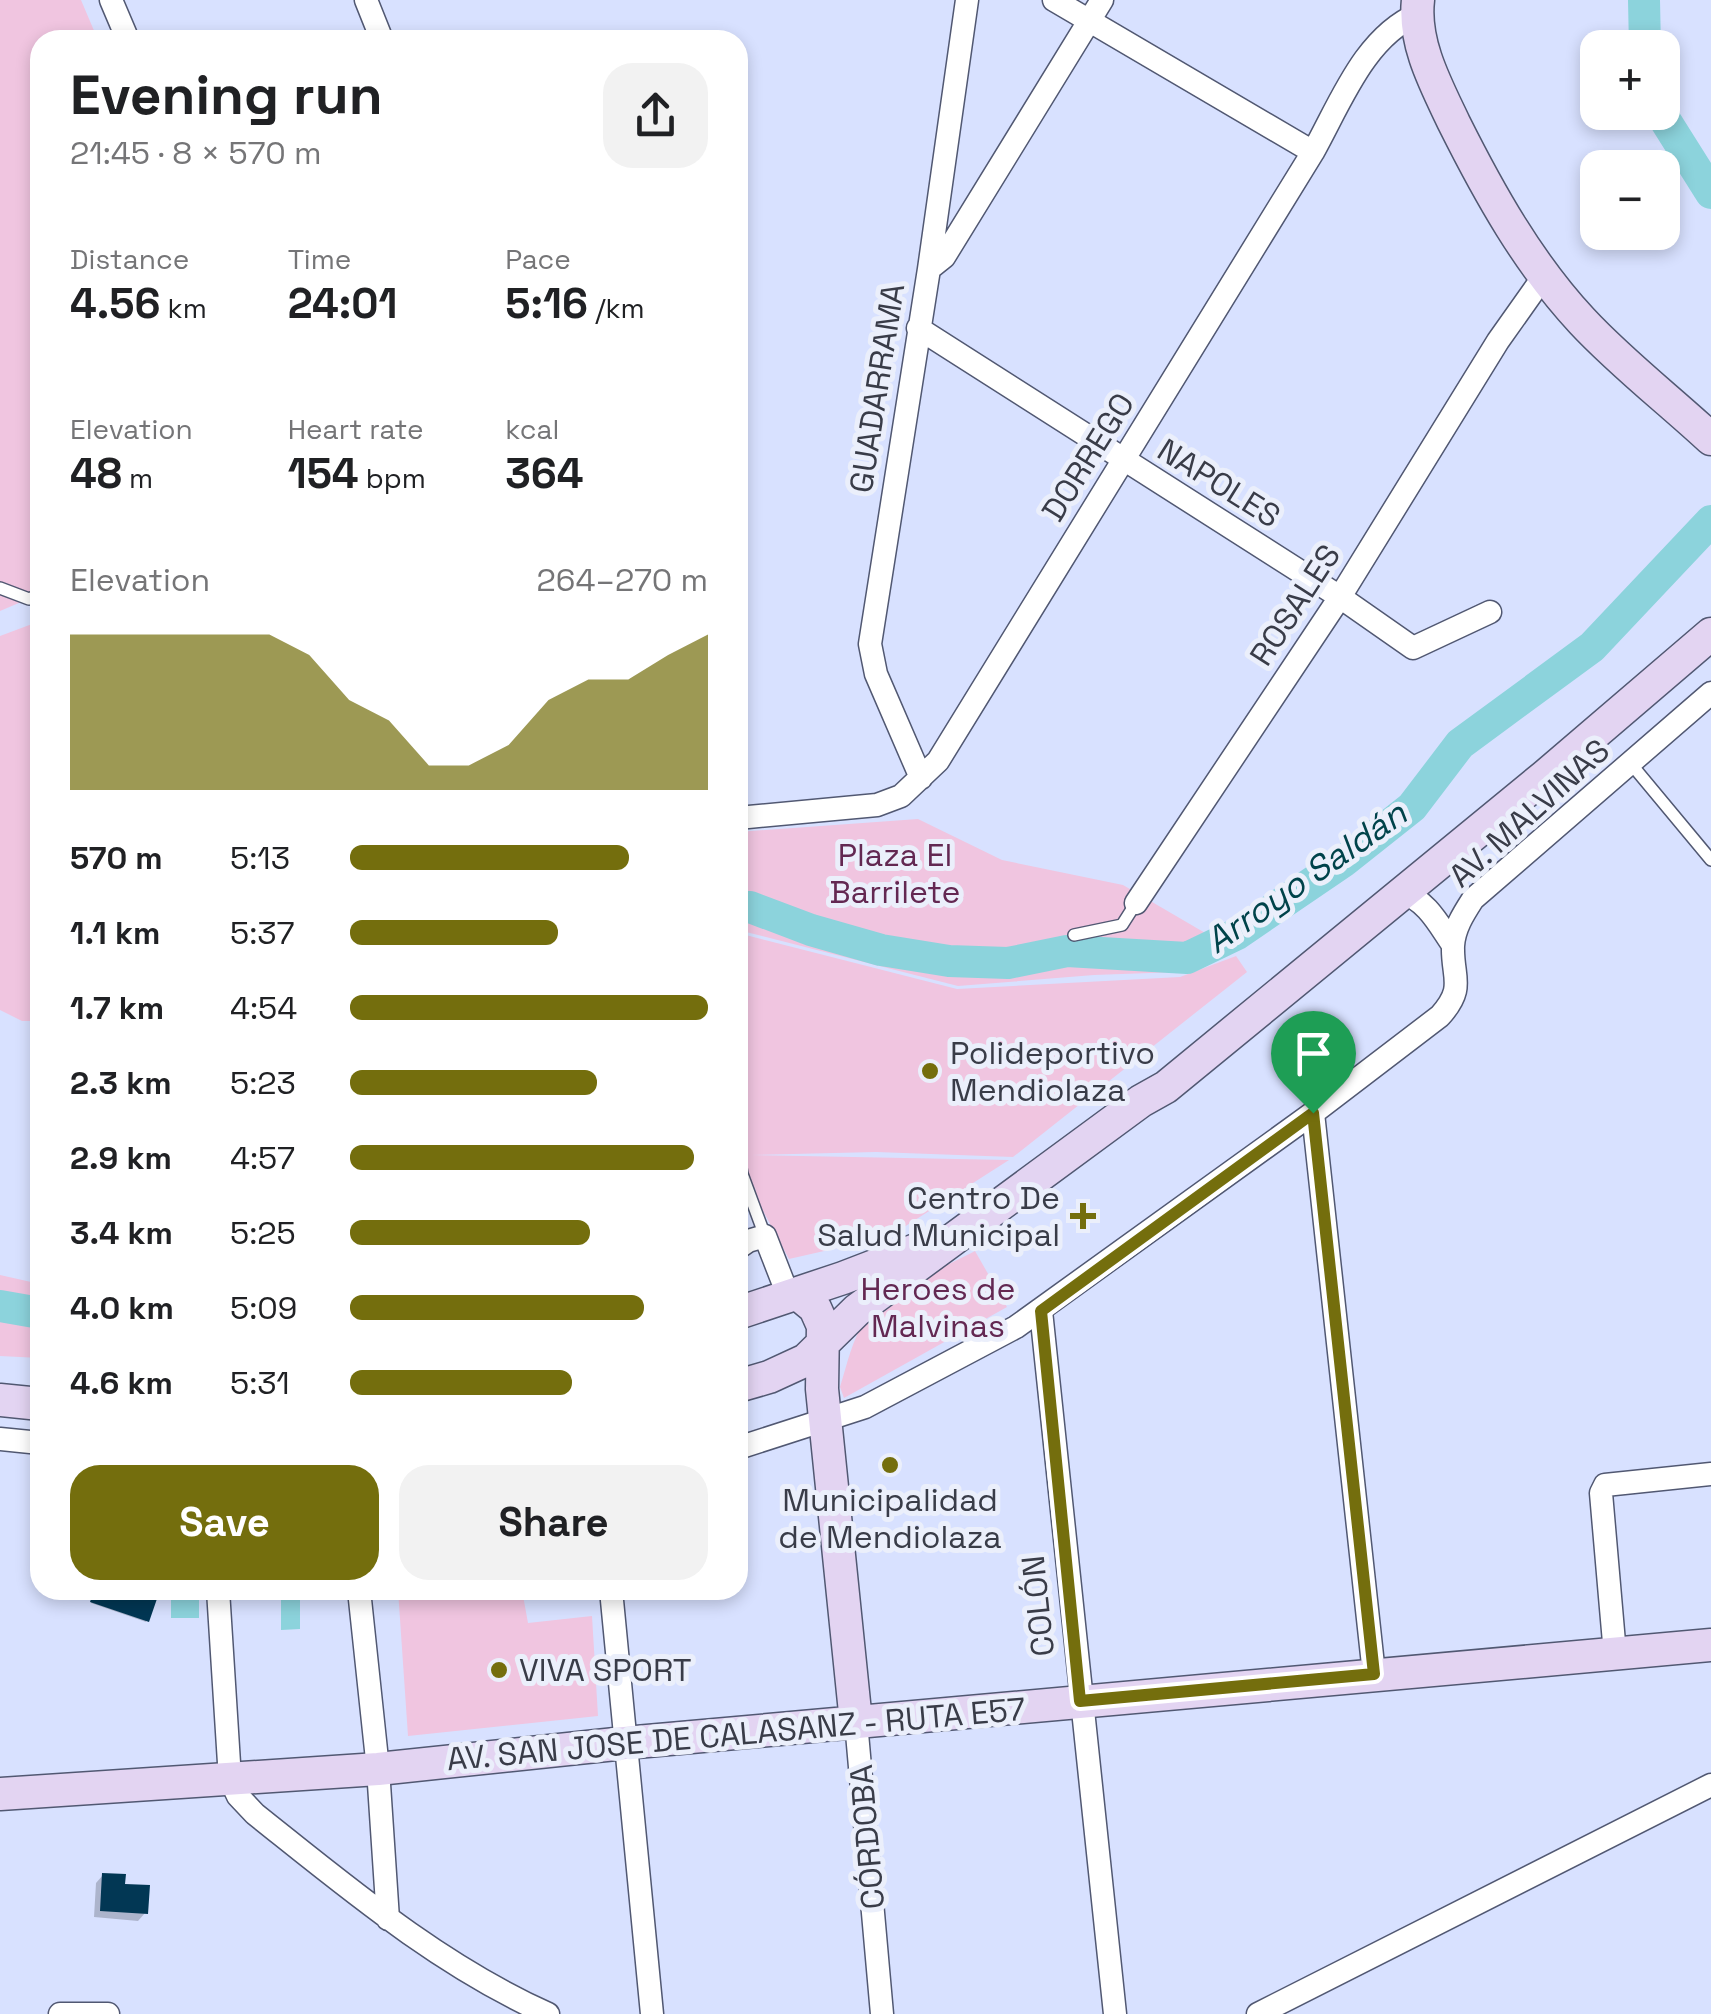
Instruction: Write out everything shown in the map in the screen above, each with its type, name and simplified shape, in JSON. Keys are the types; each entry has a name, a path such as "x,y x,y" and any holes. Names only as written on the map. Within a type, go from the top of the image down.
{"street":[{"path":"111,0 124,30"},
{"path":"366,0 378,30"},
{"name":"GUADARRAMA","path":"921,778 876,674 870,644 930,269 967,0"},
{"path":"1054,0 1312,152"},
{"path":"930,269 944,257 1102,0"},
{"path":"1418,7 1422,46 1442,97 1488,191 1544,276 1583,322 1704,433"},
{"name":"DORREGO","path":"748,817 877,805 901,796 938,760 1124,462 1364,61 1386,34 1418,7"},
{"name":"ROSALES","path":"1136,903 1340,597 1498,342 1544,276"},
{"name":"NAPOLES","path":"918,328 1340,597 1413,648 1490,612"},
{"path":"1141,1101 1160,1080 1711,608"},
{"path":"748,1383 790,1368 821,1348 856,1310 1141,1101 1166,1087 1545,776 1711,634"},
{"path":"1545,776 1578,755 1686,667 1711,662"},
{"name":"AV. MALVINAS","path":"748,1445 865,1406 1041,1311 1440,1016 1452,1003 1458,986 1453,945 1460,921 1473,899 1711,693"},
{"path":"1402,893 1416,896 1453,945"},
{"path":"1313,1113 1374,1674"},
{"path":"748,1310 971,1226"},
{"path":"748,1241 765,1236 793,1294"},
{"name":"CÓRDOBA","path":"793,1294 808,1300 820,1316 826,1422 882,2014"},
{"name":"COLÓN","path":"1041,1311 1115,2014"},
{"path":"748,1385 793,1388 815,1404 826,1422"},
{"path":"0,1400 30,1403"},
{"path":"0,1440 30,1442"},
{"path":"1614,1654 1600,1494 1605,1485 1711,1474"},
{"path":"219,1600 230,1779 238,1796 255,1814 388,1919 506,2006 548,2014"},
{"path":"360,1600 378,1769 388,1919"},
{"path":"612,1600 652,2014"},
{"name":"AV. SAN JOSE DE CALASANZ - RUTA E57","path":"0,1794 378,1769 1080,1701 1711,1646"},
{"path":"1258,2014 1711,1785"},
{"path":"60,2014 108,2014"}],"lane":[{"path":"0,588 30,599"},
{"path":"1632,764 1711,860"},
{"name":"ROSALES","path":"1074,935 1122,925 1136,903"},
{"path":"748,1190 765,1236"}],"green space":[{"path":"0,0 81,0 94,30 30,30 30,598 0,611"},
{"path":"30,625 30,1021 0,1010 0,636"},
{"name":"Plaza El Barrilete","path":"918,819 1002,860 1123,885 1236,951 1178,972 958,986 748,933 748,831"},
{"name":"Polideportivo Mendiolaza","path":"748,936 957,989 1180,977 1236,956 1247,972 1013,1157 876,1152 751,1155 1009,1160 890,1236 789,1259 756,1198 755,1186 755,1197 748,1197"},
{"name":"Heroes de Malvinas","path":"975,1251 1007,1307 844,1398 840,1387 850,1352 874,1310 916,1281"},
{"path":"0,1275 30,1282 30,1358 0,1356"},
{"name":"VIVA SPORT","path":"399,1600 524,1600 528,1623 592,1616 598,1716 408,1736"}],"shaded area":[{"path":"171,1600 199,1600 199,1618 171,1618"},
{"path":"281,1600 300,1600 300,1629 281,1630"}],"building":[{"path":"91,1600 157,1600 149,1622"},
{"path":"102,1873 126,1874 125,1884 150,1885 148,1914 100,1911"}],"waterway":[{"name":"Arroyo Saldán","path":"1644,0 1645,30"},
{"name":"Arroyo Saldán","path":"1671,130 1711,193"},
{"name":"Arroyo Saldán","path":"748,907 881,950 949,961 1008,963 1067,951 1187,958 1237,934 1344,861 1412,807 1460,744 1592,647 1711,521"},
{"name":"Arroyo Saldán","path":"0,1306 30,1311"}],"place":[{"name":"Polideportivo Mendiolaza","path":"930,1071"},
{"name":"Centro De Salud Municipal","path":"1083,1216"},
{"name":"Municipalidad de Mendiolaza","path":"890,1465"},
{"name":"VIVA SPORT","path":"499,1670"}],"route":[{"path":"1313,1113 1374,1674 1080,1701 1041,1311 1313,1113"}]}
